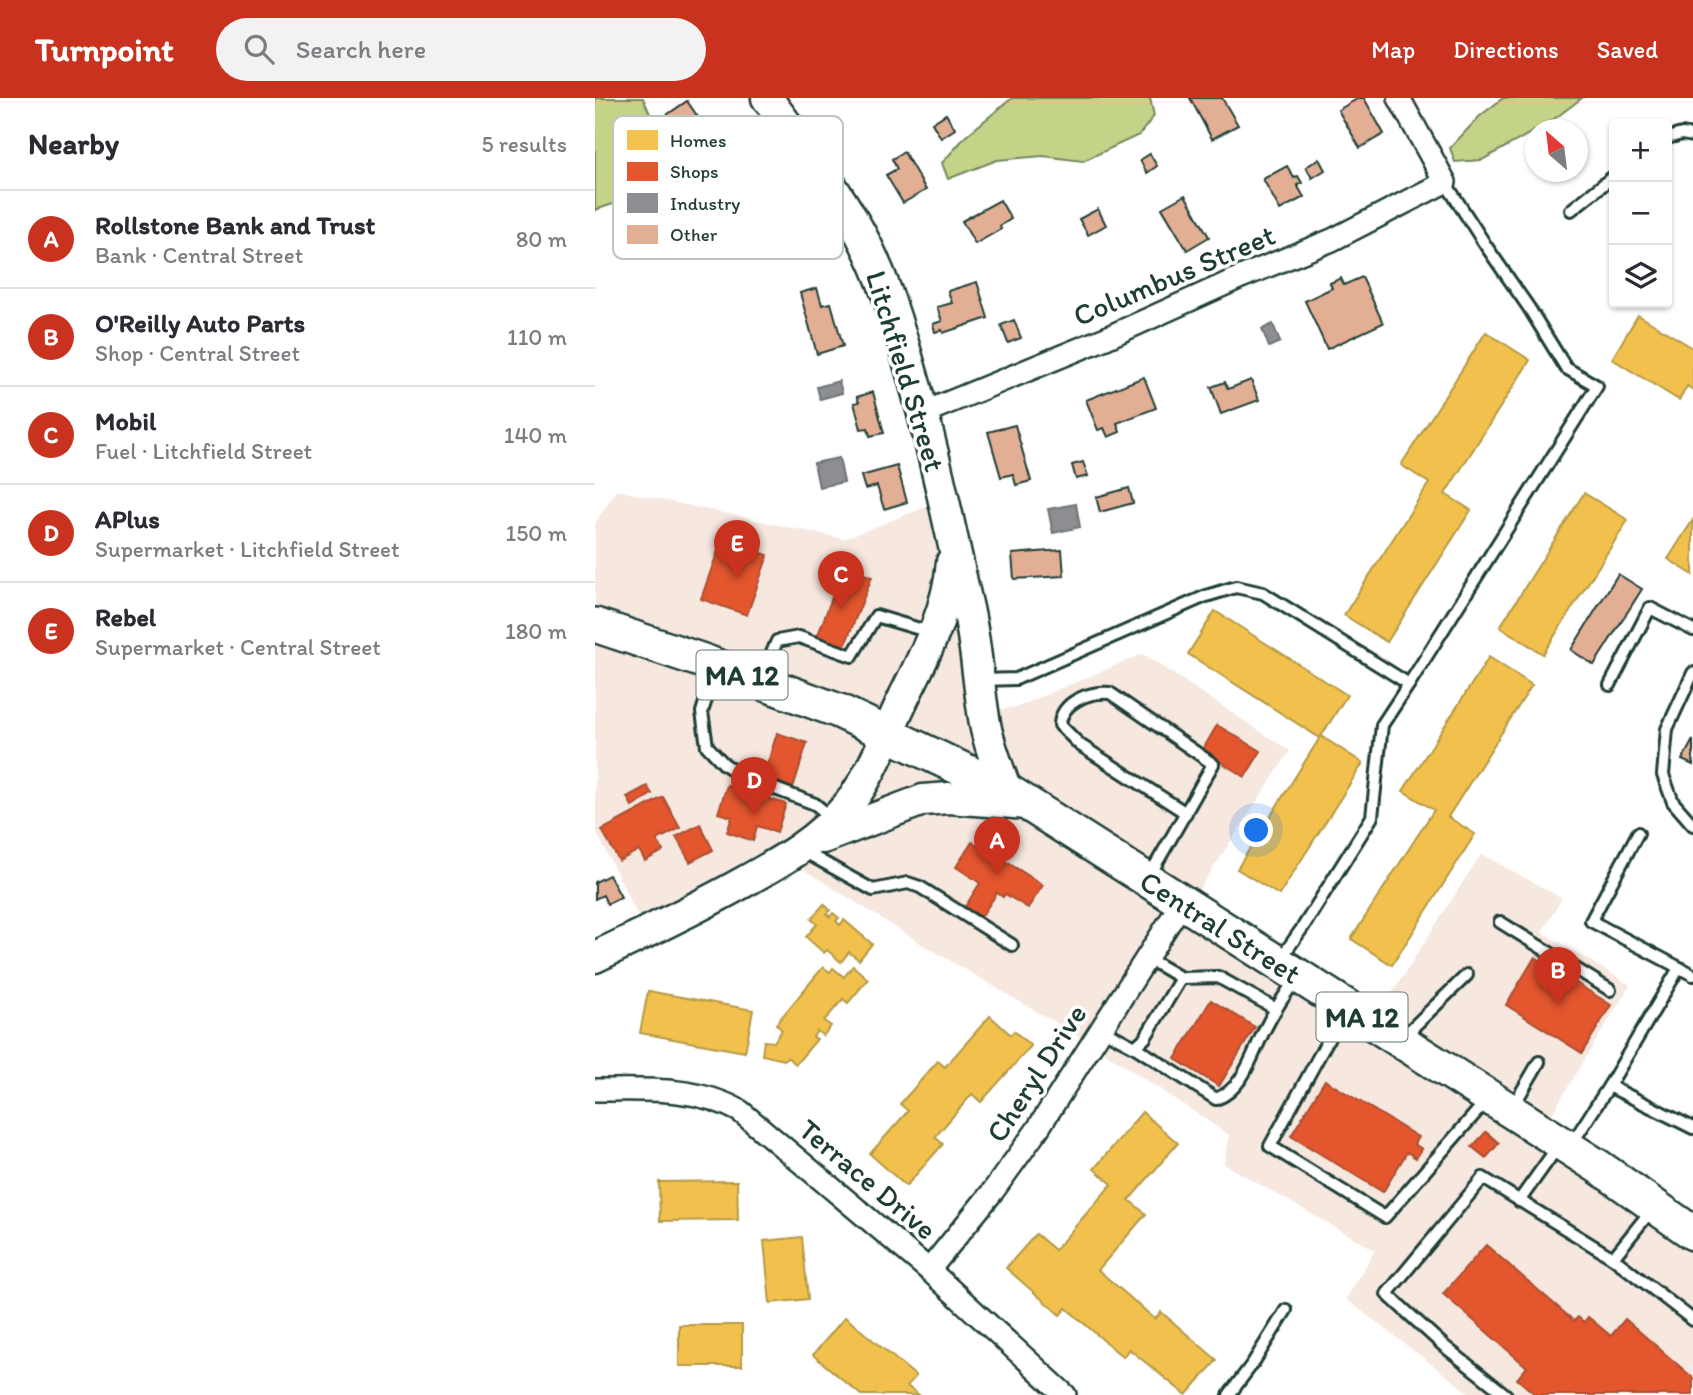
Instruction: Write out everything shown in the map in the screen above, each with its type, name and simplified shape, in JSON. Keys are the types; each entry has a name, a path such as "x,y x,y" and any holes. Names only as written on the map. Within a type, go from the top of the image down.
{"main road":[{"name":"Litchfield Street","path":"767,98 780,116"},
{"name":"Litchfield Street","path":"843,206 877,269 895,315 923,413 968,607 986,730 1017,797"},
{"name":"Litchfield Street","path":"595,957 713,899 805,846 849,803 866,777 929,648 948,588 953,547"},
{"name":"Central Street","path":"595,625 839,711 1017,797 1565,1145 1693,1233"},
{"name":"Central Street","path":"805,846 923,800 1017,797"}],"street":[{"path":"1399,98 1445,182"},
{"name":"Columbus Street","path":"923,413 1106,338 1241,277 1332,240 1445,182"},
{"name":"Cheryl Drive","path":"929,1270 1023,1150 1183,901"},
{"name":"Terrace Drive","path":"595,1090 691,1093 725,1102 740,1111 929,1270 1061,1394"}],"lane":[{"path":"1672,137 1682,134 1693,136"},
{"path":"1571,210 1609,180"},
{"path":"1101,1029 1135,1047 1216,1099 1229,1094 1247,1069 1276,1009 1303,927 1372,817 1382,725 1597,386 1566,368 1445,182"},
{"path":"979,680 1016,680 1206,596 1236,587 1263,593 1409,684"},
{"path":"1610,685 1650,608 1693,630"},
{"path":"760,681 778,641 799,637 852,656 876,616 934,633"},
{"path":"716,666 702,712 707,746 724,764 744,777 815,804 834,820"},
{"path":"1693,673 1667,729 1663,775 1673,802 1693,825"},
{"path":"1147,878 1185,813 1213,764 1110,693 1087,695 1071,704 1060,715 1060,725 1080,745 1185,813"},
{"path":"1638,833 1591,921 1693,975"},
{"path":"805,846 873,890 885,890 908,883 920,887 1012,945"},
{"path":"1500,922 1610,990"},
{"path":"1147,958 1181,978 1218,977 1276,1009"},
{"path":"1520,1201 1609,1086 1679,968"},
{"path":"1400,1040 1467,975"},
{"path":"1135,1047 1145,1038 1181,978"},
{"path":"1351,1009 1336,1025 1270,1146 1385,1217 1476,1114 1500,1104 1539,1062"},
{"path":"1609,1086 1693,1128"},
{"path":"1506,1395 1444,1346 1387,1294 1483,1178 1613,1258 1693,1320"},
{"path":"1613,1258 1655,1206"},
{"path":"1229,1395 1254,1363 1286,1310"}],"shaded area":[{"path":"616,490 844,539 944,500 984,712 1017,707 1143,654 1290,751 1189,905 1373,1023 1481,854 1562,898 1542,932 1630,985 1542,1130 1693,1233 1693,1395 1472,1395 1346,1299 1375,1250 1224,1164 1229,1135 1092,1044 922,944 787,859 646,933 595,829 595,524"}],"green space":[{"path":"595,98 643,98 651,116 613,116 613,204 595,210"},
{"path":"1012,98 1150,98 1154,116 1139,135 1083,161 1043,156 997,160 948,179 942,163 966,136"},
{"path":"1503,98 1582,98 1554,119 1525,119 1525,136 1482,160 1455,162 1450,148 1480,116"}],"building: Homes":[{"path":"1638,315 1693,348 1693,390 1687,386 1679,400 1612,359"},
{"path":"1486,332 1530,360 1445,494 1471,510 1387,642 1344,615 1429,483 1401,465"},
{"path":"1584,493 1628,520 1543,654 1500,627"},
{"path":"1693,520 1693,575 1668,559"},
{"path":"1215,611 1347,695 1320,738 1188,654"},
{"path":"1489,657 1532,685 1448,817 1475,834 1392,965 1351,939 1434,810 1403,791"},
{"path":"1321,736 1363,763 1279,895 1237,869"},
{"path":"824,904 830,910 827,914 830,917 833,913 839,918 836,921 840,925 844,920 872,944 859,960 849,952 841,962 827,950 824,953 806,937 817,924 811,919"},
{"path":"853,966 868,979 848,1003 843,999 824,1021 831,1026 823,1036 817,1031 813,1037 817,1039 796,1064 787,1057 784,1060 762,1055 764,1041 774,1042 782,1030 776,1024 823,967 830,972 833,968 844,977"},
{"path":"648,991 753,1010 745,1052 640,1033"},
{"path":"990,1016 1011,1035 1014,1031 1031,1046 981,1102 972,1094 935,1137 943,1144 906,1186 870,1154 908,1111 900,1104 938,1061 945,1067"},
{"path":"1142,1112 1178,1143 1129,1200 1146,1214 1098,1270 1155,1319 1161,1312 1217,1360 1186,1395 1129,1349 1123,1357 1066,1308 1060,1315 1006,1268 1036,1234 1055,1250 1112,1184 1094,1169"},
{"path":"737,1181 738,1220 660,1221 659,1182"},
{"path":"802,1237 808,1299 770,1303 764,1241"},
{"path":"845,1317 916,1376 907,1386 919,1395 861,1395 813,1355"},
{"path":"679,1325 742,1325 742,1366 679,1366"}],"building: Shops":[{"path":"722,539 768,555 747,615 701,599"},
{"path":"844,566 872,577 843,650 816,640"},
{"path":"1217,725 1261,751 1245,777 1202,751"},
{"path":"777,733 807,743 793,788 763,778"},
{"path":"727,785 786,804 777,832 757,826 753,841 727,832 732,817 718,813"},
{"path":"647,786 652,794 632,806 627,797"},
{"path":"663,797 680,828 657,840 663,851 645,861 639,850 619,861 602,830"},
{"path":"700,824 713,850 690,862 676,837"},
{"path":"972,842 988,852 990,849 993,851 996,846 1006,852 1002,859 1043,885 1028,908 1005,894 1003,897 997,893 981,917 965,907 980,883 956,867"},
{"path":"1535,957 1611,1005 1582,1053 1506,1005"},
{"path":"1211,1000 1255,1027 1219,1086 1175,1059"},
{"path":"1325,1080 1418,1137 1414,1144 1422,1149 1416,1158 1407,1152 1383,1192 1291,1136"},
{"path":"1486,1132 1499,1143 1486,1158 1472,1147"},
{"path":"1486,1245 1574,1321 1578,1317 1584,1322 1588,1317 1611,1336 1625,1319 1693,1378 1693,1395 1536,1395 1517,1379 1527,1367 1443,1294"}],"building: Industry":[{"path":"1273,324 1280,342 1269,347 1262,329"},
{"path":"839,381 842,393 820,399 817,387"},
{"path":"839,458 844,482 819,487 814,463"},
{"path":"1076,504 1080,527 1053,533 1048,509"}],"building: Other":[{"path":"1190,98 1222,98 1238,125 1212,139"},
{"path":"1364,98 1384,134 1360,148 1338,110"},
{"path":"687,101 697,116 665,116"},
{"path":"946,114 955,129 941,138 932,123"},
{"path":"904,152 926,190 903,203 886,175 897,169 892,159"},
{"path":"1150,154 1157,166 1147,173 1140,160"},
{"path":"1319,159 1325,170 1312,178 1306,167"},
{"path":"1287,166 1294,178 1298,176 1302,183 1297,185 1304,197 1280,210 1263,179"},
{"path":"1185,195 1209,237 1187,250 1162,208"},
{"path":"1000,200 1011,219 1000,226 1001,229 975,244 962,221"},
{"path":"1098,209 1106,225 1088,235 1079,219"},
{"path":"1362,277 1383,323 1327,349 1305,301 1332,288 1330,283 1341,278 1344,285"},
{"path":"977,282 988,318 943,333 942,330 935,332 933,324 942,321 937,307 952,303 948,291"},
{"path":"817,288 822,305 831,303 843,346 817,354 800,293"},
{"path":"1014,320 1021,338 1008,343 1001,325"},
{"path":"1144,377 1156,408 1117,423 1120,432 1108,437 1104,428 1098,430 1086,400"},
{"path":"1251,380 1259,400 1221,414 1211,387 1225,382 1228,389"},
{"path":"873,392 884,433 870,436 868,428 861,429 854,403 859,402 857,397"},
{"path":"1015,425 1031,481 1016,485 1013,474 1001,477 988,432"},
{"path":"1083,462 1088,476 1076,479 1072,465"},
{"path":"897,466 907,502 884,509 877,486 865,489 861,476"},
{"path":"1129,488 1133,503 1100,512 1096,497"},
{"path":"1062,550 1064,576 1014,579 1012,554"},
{"path":"1618,574 1642,589 1594,665 1571,650"},
{"path":"1693,740 1693,765 1682,760"},
{"path":"609,875 621,897 607,904 603,895 595,899 595,882"}],"place":[{"name":"Rebel","path":"737,578"},
{"name":"Mobil","path":"841,609"},
{"name":"APlus","path":"754,815"},
{"name":"Rollstone Bank and Trust","path":"997,875"},
{"name":"O'Reilly Auto Parts","path":"1558,1005"}]}
